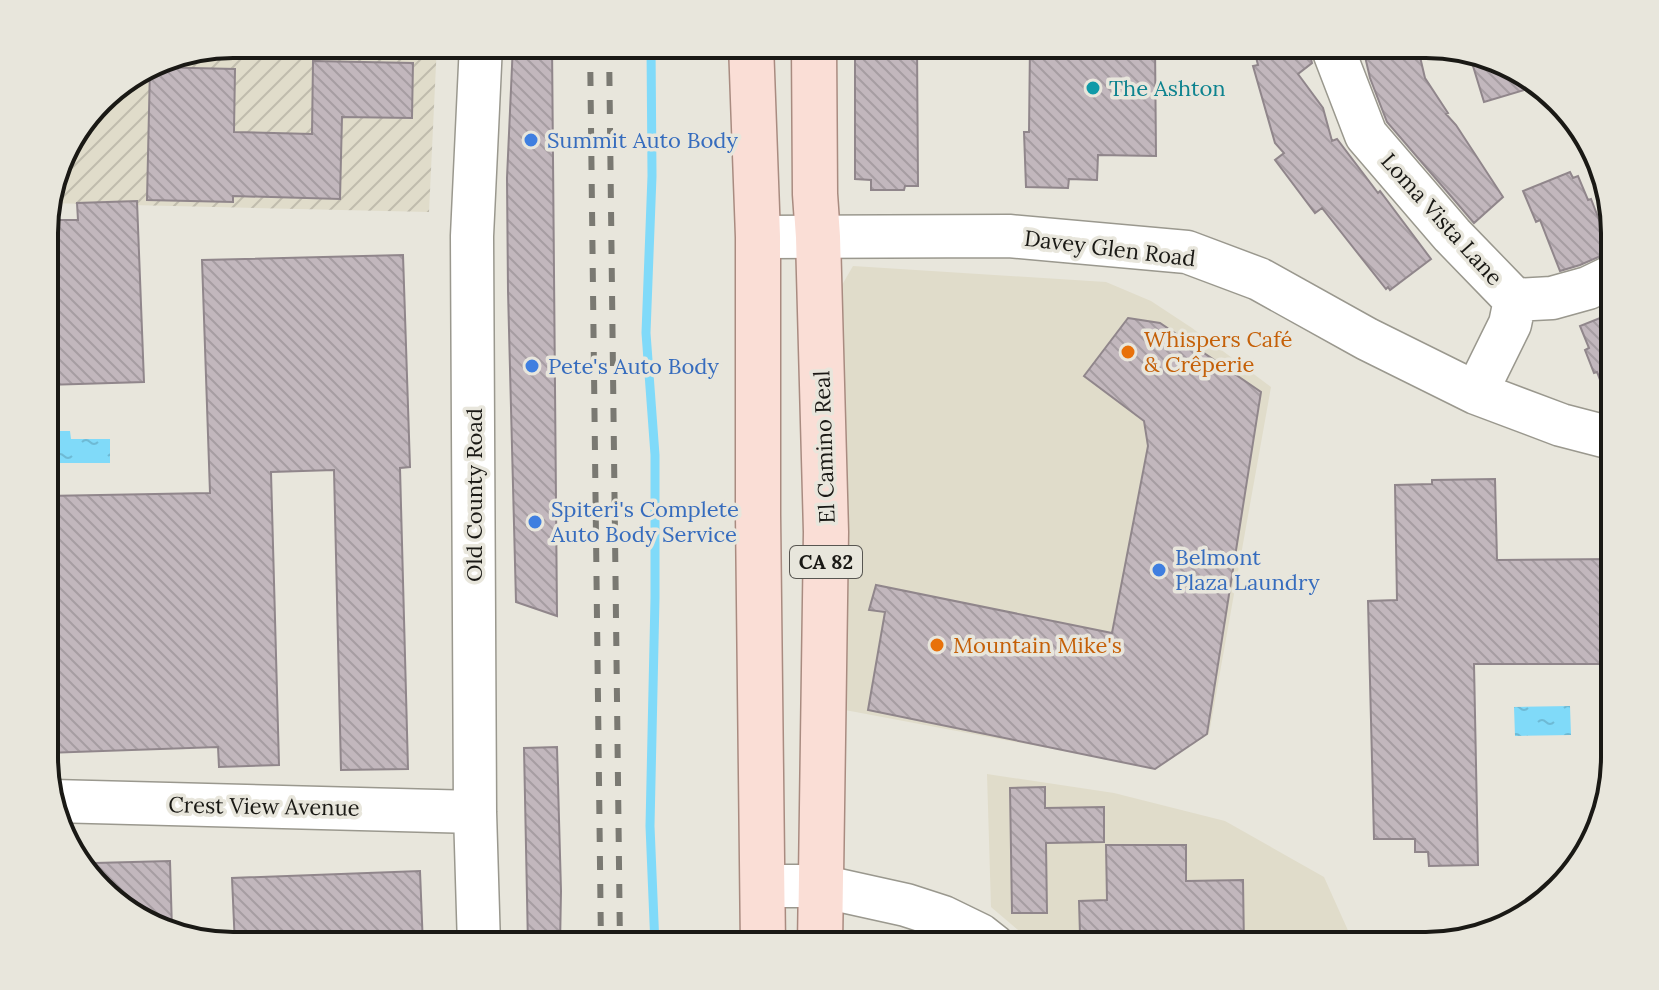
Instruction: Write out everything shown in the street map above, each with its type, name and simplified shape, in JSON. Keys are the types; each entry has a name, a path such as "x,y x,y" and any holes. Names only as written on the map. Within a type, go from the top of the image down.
{"main road":[{"name":"CA 82","path":"752,58 758,237 763,932"},
{"name":"El Camino Real","path":"814,58 815,194 826,532 820,932"}],"street":[{"name":"Old County Road","path":"479,932 475,812 472,236 480,58"},
{"name":"Loma Vista Lane","path":"1336,58 1366,135 1452,235 1515,300 1510,324 1476,393"},
{"name":"Davey Glen Road","path":"758,237 1009,236 1187,252 1259,279 1367,339 1476,393 1561,425 1601,435"},
{"path":"1515,300 1552,298 1601,282"},
{"name":"Crest View Avenue","path":"64,801 475,812"},
{"path":"762,886 820,886 906,905 943,917 974,932"}],"shaded area":[{"path":"221,58 436,58 429,212 61,203 71,166 81,145 101,118 136,87 177,67"},
{"path":"853,266 1106,282 1151,301 1271,387 1209,734 1154,768 845,710 842,285"},
{"path":"987,774 1114,793 1225,821 1324,877 1349,932 1020,932 991,907"}],"water":[{"path":"58,431 70,431 71,439 110,439 110,463 58,463"},
{"path":"1570,706 1571,735 1515,736 1514,707"}],"building":[{"path":"512,58 552,58 557,616 516,602 507,178"},
{"path":"855,58 917,58 918,186 905,186 904,190 871,190 871,180 855,179"},
{"name":"The Ashton","path":"1030,58 1155,58 1156,156 1098,155 1097,180 1069,179 1068,188 1026,187 1024,132 1029,132"},
{"path":"1256,58 1311,58 1312,63 1298,74 1323,108 1332,141 1337,139 1431,259 1390,290 1388,287 1386,289 1322,208 1315,213 1275,160 1284,153 1275,143 1253,66 1258,65"},
{"path":"1365,58 1420,58 1425,78 1446,114 1503,197 1474,223 1387,122"},
{"path":"313,61 413,63 412,118 342,117 340,199 233,196 233,202 147,200 150,79 176,68 235,69 234,132 312,134"},
{"path":"1473,66 1493,71 1526,89 1484,102"},
{"path":"1570,172 1573,178 1578,176 1601,225 1601,256 1560,271 1540,220 1536,222 1523,191"},
{"path":"137,201 144,382 58,385 59,220 78,220 77,203"},
{"path":"403,255 410,467 400,468 408,769 341,770 334,470 271,472 279,765 219,767 218,747 58,753 58,496 210,493 202,260"},
{"path":"1128,318 1160,323 1261,392 1207,734 1155,769 868,710 885,612 869,610 876,585 1112,633 1148,446 1144,421 1084,376"},
{"path":"1601,318 1601,382 1585,350 1589,348 1580,326"},
{"path":"1495,479 1497,560 1601,559 1601,664 1474,664 1478,865 1429,866 1428,852 1415,852 1415,839 1374,839 1368,601 1397,600 1395,485 1432,484 1432,480"},
{"path":"557,747 560,932 528,932 524,748"},
{"path":"1045,787 1045,808 1104,807 1104,842 1046,843 1047,913 1012,913 1010,788"},
{"path":"1106,845 1186,845 1186,881 1243,880 1244,932 1080,932 1079,901 1107,900"},
{"path":"170,861 172,921 126,896 95,863"},
{"path":"420,871 422,932 234,932 232,878"}],"waterway":[{"path":"651,58 652,176 646,333 655,455 650,826 654,932"}],"railway":[{"path":"590,58 601,932"},
{"path":"609,58 620,932"}],"place":[{"name":"The Ashton","path":"1093,88"},
{"name":"Summit Auto Body","path":"531,140"},
{"name":"Whispers Café & Crêperie","path":"1128,352"},
{"name":"Pete's Auto Body","path":"532,366"},
{"name":"Spiteri's Complete Auto Body Service","path":"535,522"},
{"name":"Belmont Plaza Laundry","path":"1159,570"},
{"name":"Mountain Mike's","path":"937,645"}]}
